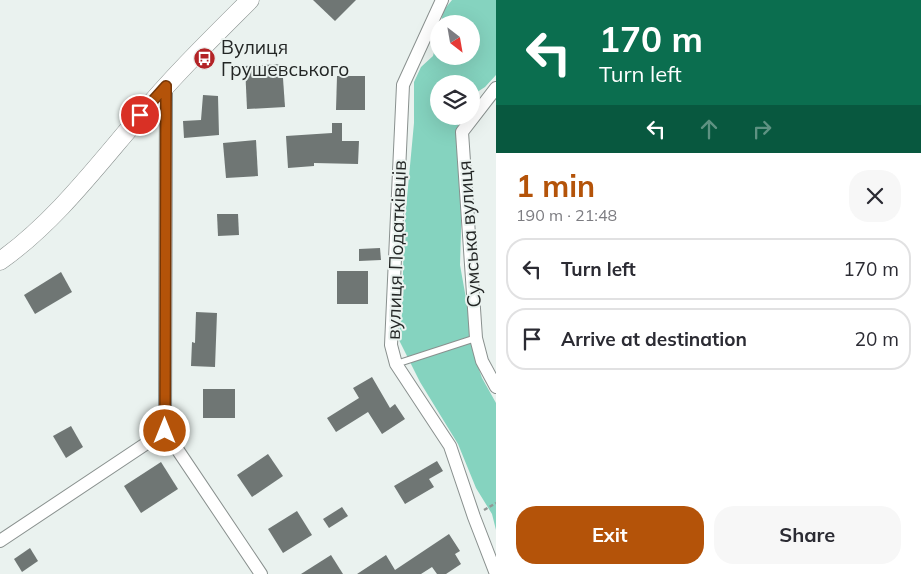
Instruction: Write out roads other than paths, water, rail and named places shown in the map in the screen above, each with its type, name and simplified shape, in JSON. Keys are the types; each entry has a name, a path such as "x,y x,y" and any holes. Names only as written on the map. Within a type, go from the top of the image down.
{"street":[{"path":"0,261 21,246 52,218 166,86 198,51 250,0"},
{"name":"вулиця Податківців","path":"442,0 403,85 391,345 396,364 450,446 496,574"},
{"path":"166,86 165,431 261,574"},
{"name":"Сумська вулиця","path":"496,88 462,132 476,338 482,361 496,387"},
{"path":"0,541 165,431"}],"lane":[{"path":"396,364 476,338"}],"place":[{"name":"Вулиця Грушевського","path":"205,58"}]}
